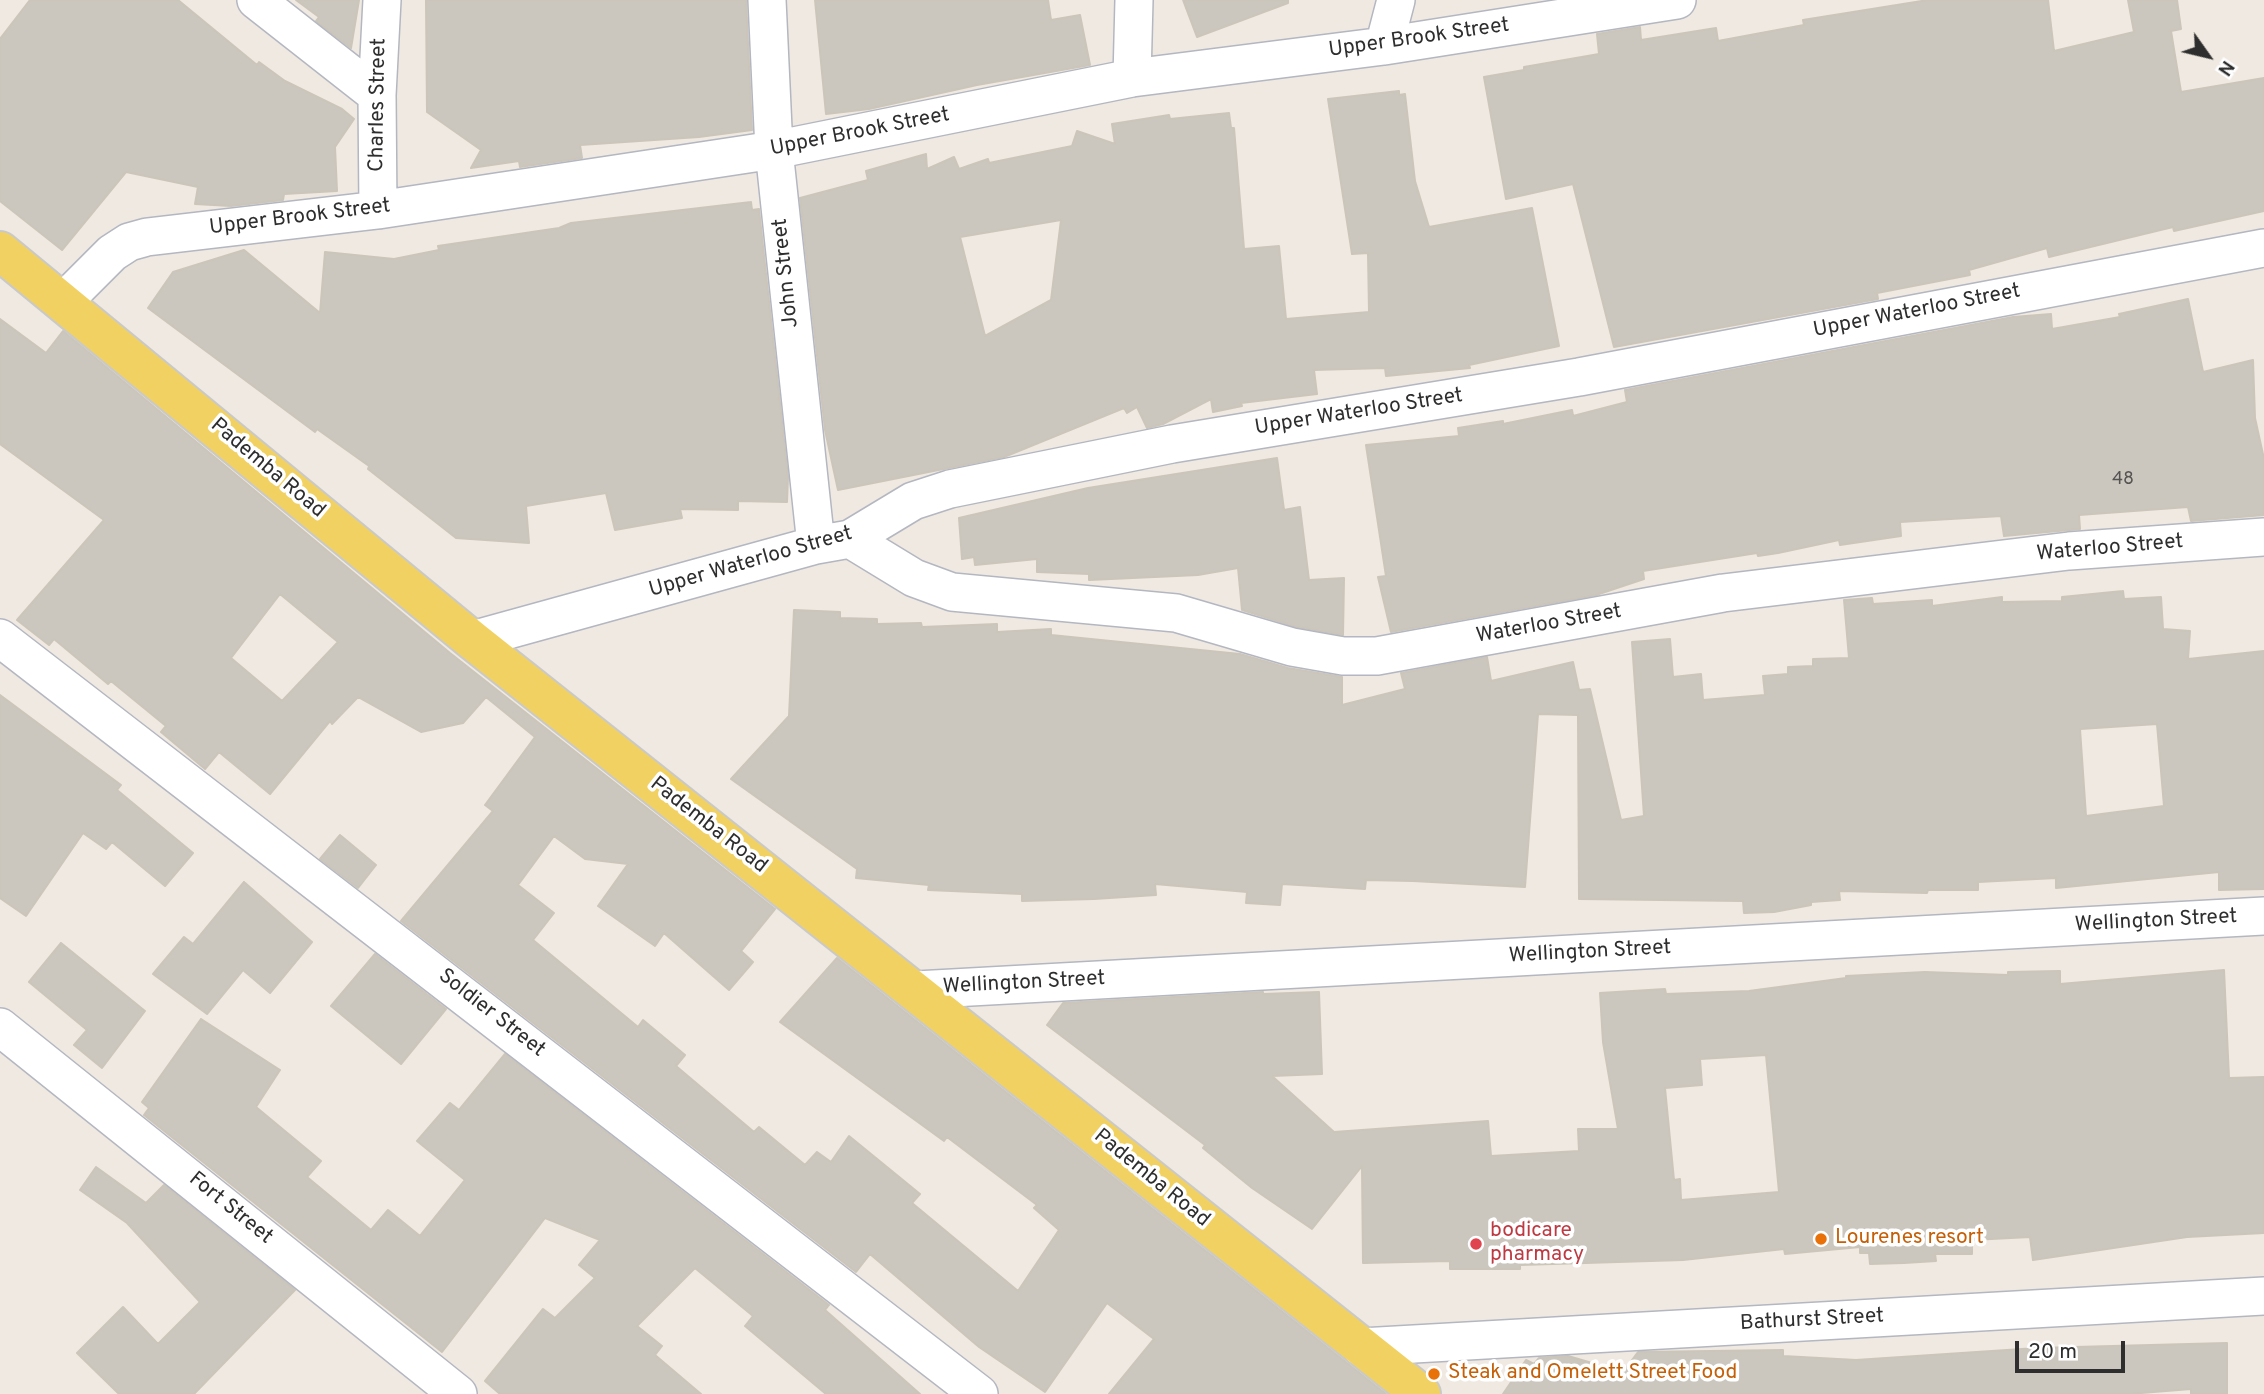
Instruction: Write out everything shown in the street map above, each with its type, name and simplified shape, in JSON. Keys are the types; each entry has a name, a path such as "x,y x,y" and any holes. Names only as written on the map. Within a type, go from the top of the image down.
{"main road":[{"name":"Pademba Road","path":"0,251 64,301 472,640 1422,1394"}],"street":[{"path":"256,0 377,95"},
{"name":"Charles Street","path":"378,210 377,95 382,0"},
{"name":"John Street","path":"768,0 774,150 833,542"},
{"path":"1132,78 1134,0"},
{"path":"1384,46 1396,0"},
{"name":"Upper Brook Street","path":"64,301 112,253 129,242 147,237 378,210 774,150 1132,78 1384,46 1677,0"},
{"name":"Upper Waterloo Street","path":"472,640 833,542 913,501 950,489 1172,444 1579,377 2264,248"},
{"name":"Waterloo Street","path":"833,542 952,592 1176,613 1292,647 1343,656 1377,656 1723,593 2069,551 2264,537"},
{"name":"Soldier Street","path":"0,638 979,1394"},
{"name":"Wellington Street","path":"916,990 2264,916"},
{"name":"Fort Street","path":"0,1027 458,1394"},
{"name":"Bathurst Street","path":"1361,1347 2264,1296"}],"building":[{"path":"30,0 178,0 257,65 259,62 285,81 342,109 354,119 335,147 337,191 284,194 283,200 231,206 195,204 198,187 126,172 62,250 0,201 0,39"},
{"path":"296,0 359,0 351,48 316,21 319,17"},
{"path":"426,0 746,0 752,130 699,137 580,145 582,158 520,167 519,161 471,168 481,150 427,112"},
{"path":"815,0 1048,0 1051,20 1080,15 1090,65 977,85 869,109 826,114"},
{"path":"1183,0 1288,0 1288,3 1197,37"},
{"path":"1928,0 2048,0 2054,51 2134,32 2128,0 2177,0 2181,29 2171,31 2181,92 2264,78 2264,211 2174,231 2173,227 2049,257 2047,248 1969,270 1970,275 1877,293 1878,299 1614,347 1573,184 1506,199 1484,77 1599,54 1597,34 1640,27 1641,40 1716,28 1718,41 1804,25 1803,20"},
{"path":"1399,91 1399,95 1405,94 1415,181 1429,227 1532,208 1559,346 1469,365 1470,368 1386,376 1385,368 1314,370 1317,394 1241,403 1242,406 1213,412 1211,399 1163,424 1147,428 1137,407 1127,413 1124,408 1004,457 838,490 825,430 800,198 868,180 866,171 926,154 927,169 954,157 959,169 988,159 989,163 1072,146 1077,131 1115,144 1112,124 1169,115 1170,119 1229,113 1231,128 1234,128 1244,249 1279,246 1286,319 1369,312 1368,253 1352,254 1328,99","holes":["1061,220 1051,300 985,336 960,237"]},
{"path":"751,202 752,210 759,209 788,477 787,502 738,501 738,510 680,509 682,518 615,530 606,493 526,506 529,543 456,538 368,469 369,466 317,429 315,432 148,308 173,272 244,250 320,313 325,252 394,259 439,250 438,246 559,228 571,223"},
{"path":"2188,299 2203,372 2253,360 2255,418 2264,459 2264,515 2191,521 2188,507 2079,515 2080,529 2004,536 2001,516 1900,522 1901,536 1840,545 1839,540 1778,553 1758,556 1757,553 1643,571 1644,579 1596,595 1391,632 1378,577 1386,576 1366,445 1459,436 1458,428 1503,421 1503,424 1572,410 1573,416 1627,402 1625,390 2013,317 2051,314 2052,329 2120,317 2119,314"},
{"path":"0,319 46,353 63,331 450,653 775,909 741,951 753,962 729,990 664,933 655,946 598,906 628,864 585,859 554,836 518,885 554,913 533,940 638,1027 643,1020 685,1055 676,1066 754,1132 759,1127 805,1165 817,1152 831,1162 849,1136 920,1194 912,1203 1018,1291 1059,1230 1034,1208 1037,1205 947,1137 944,1141 780,1022 837,958 1386,1394 1109,1394 1154,1339 1107,1303 1045,1392 979,1347 870,1254 856,1272 401,921 493,811 485,805 535,737 486,697 463,723 421,732 358,697 332,724 330,721 270,794 219,752 205,769 161,732 166,726 111,681 108,684 54,639 49,645 17,620 104,520 0,444","holes":["280,594 338,642 282,701 231,658"]},
{"path":"1277,458 1284,510 1300,507 1309,580 1344,578 1343,635 1297,627 1242,610 1238,568 1198,575 1089,580 1089,574 1037,572 1037,559 975,565 974,557 962,559 959,518 1088,488"},
{"path":"2123,591 2124,599 2161,597 2163,629 2190,631 2188,659 2264,651 2264,889 2219,890 2219,872 2056,888 2056,878 1978,882 1978,890 1928,890 1927,893 1839,891 1840,900 1811,902 1811,905 1774,912 1744,913 1743,901 1579,899 1578,715 1538,714 1525,887 1366,880 1365,889 1282,884 1280,905 1246,903 1247,892 1155,884 1156,895 1022,901 1022,894 928,890 929,885 856,878 857,869 731,779 789,716 794,610 840,612 840,618 877,619 877,624 921,623 922,627 997,624 997,632 1051,629 1051,635 1240,654 1288,668 1342,677 1342,705 1405,689 1401,673 1487,657 1491,681 1573,662 1579,690 1590,689 1621,820 1644,816 1632,642 1670,639 1673,677 1701,674 1703,700 1765,695 1763,676 1788,674 1788,667 1813,666 1813,659 1849,658 1844,600 1872,598 1873,604 1932,600 1932,606 2002,597 2002,602 2062,601 2062,597","holes":["2157,724 2164,806 2086,816 2080,729"]},
{"path":"0,695 121,785 117,790 193,853 165,886 112,842 106,849 83,833 26,916 0,898"},
{"path":"340,835 376,865 358,888 320,859"},
{"path":"244,882 312,942 270,993 243,970 207,1014 153,974 184,937 193,944"},
{"path":"61,943 145,1011 102,1068 74,1045 87,1030 29,982"},
{"path":"375,954 446,1009 401,1064 331,1006"},
{"path":"2224,970 2229,1078 2264,1077 2264,1233 2187,1237 2033,1260 2030,1237 1972,1240 1972,1254 1935,1254 1936,1261 1904,1263 1870,1264 1869,1253 1860,1253 1860,1247 1785,1254 1784,1249 1683,1260 1520,1265 1520,1269 1450,1269 1450,1261 1363,1263 1362,1166 1312,1229 1252,1188 1203,1148 1205,1145 1047,1025 1063,1003 1263,992 1319,992 1322,1074 1272,1076 1334,1132 1488,1121 1491,1156 1579,1151 1578,1129 1618,1129 1603,1042 1600,993 1665,989 1666,994 1749,991 1846,976 1925,972 2008,975 2008,972 2060,971 2060,984","holes":["1766,1055 1779,1192 1681,1200 1680,1179 1674,1180 1665,1088 1702,1085 1700,1059"]},
{"path":"201,1019 280,1070 256,1107 321,1161 307,1177 371,1230 388,1210 420,1236 465,1180 417,1141 450,1103 459,1110 505,1054 829,1305 825,1310 920,1394 826,1394 745,1326 753,1316 695,1268 637,1326 662,1346 655,1355 701,1394 500,1394 485,1381 543,1309 555,1318 595,1278 579,1265 600,1240 545,1218 442,1352 144,1115 149,1108 142,1102"},
{"path":"96,1167 146,1203 164,1185 295,1290 194,1394 119,1394 77,1353 123,1307 158,1344 200,1302 127,1223 80,1190"},
{"path":"2227,1343 2227,1394 2191,1394 2191,1389 2129,1394 1503,1394 1526,1360 1534,1364 1539,1358 1568,1356 1623,1372 1638,1352 1783,1350 1783,1356 1856,1360 2037,1348"}],"place":[{"name":"Lourenes resort","path":"1821,1239"},
{"name":"bodicare pharmacy","path":"1476,1244"},
{"name":"Steak and Omelett Street Food","path":"1434,1374"}]}
